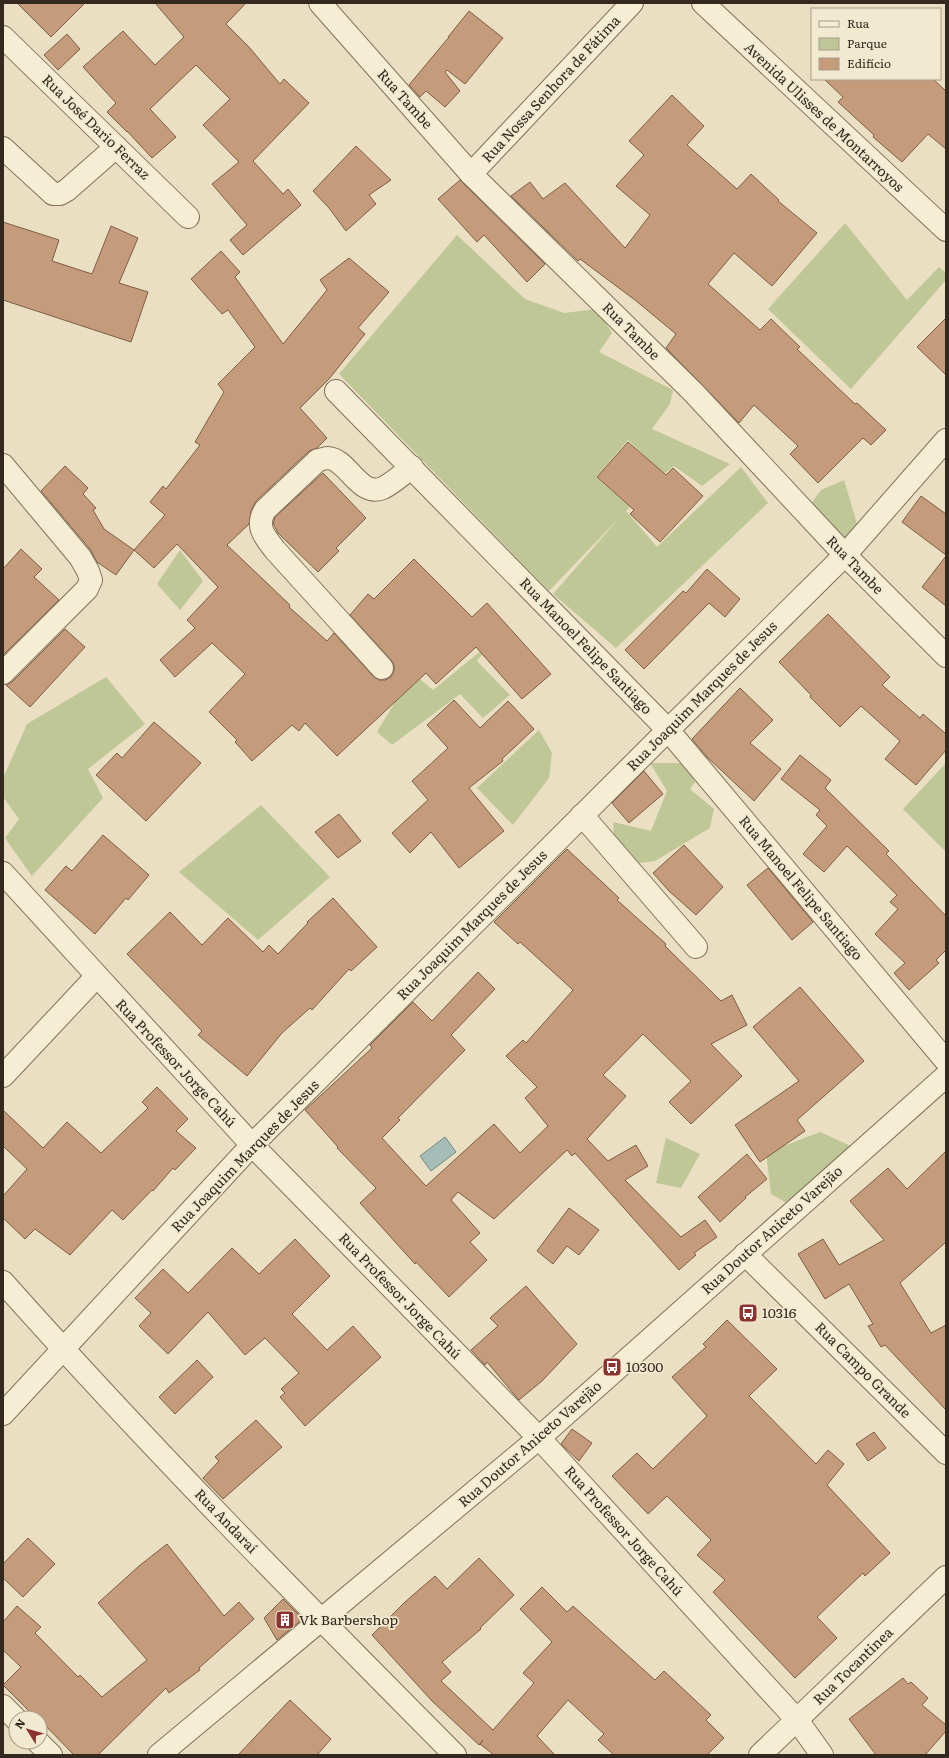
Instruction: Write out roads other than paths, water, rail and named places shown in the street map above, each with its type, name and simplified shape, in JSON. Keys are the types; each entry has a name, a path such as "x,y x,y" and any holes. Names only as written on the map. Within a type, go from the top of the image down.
{"street":[{"name":"Rua Tambe","path":"320,3 471,174 693,392 845,555 946,656"},
{"name":"Rua Nossa Senhora de Fátima","path":"471,174 632,3"},
{"name":"Avenida Ulisses de Montarroyos","path":"703,3 946,230"},
{"name":"Rua José Dario Ferraz","path":"3,37 188,217"},
{"path":"3,148 53,194 60,194 67,190 116,147"},
{"name":"Rua Manoel Felipe Santiago","path":"336,391 668,730 946,1061"},
{"name":"Rua Joaquim Marques de Jesus","path":"3,1414 252,1145 845,555 946,440"},
{"path":"382,668 275,550 264,536 261,526 261,518 265,510 318,460 327,458 333,460 359,482 368,488 376,490 384,487 412,467"},
{"path":"3,466 80,557 91,580 87,588 3,673"},
{"path":"582,815 696,947"},
{"name":"Rua Professor Jorge Cahú","path":"3,873 252,1145 539,1438 797,1720 822,1755"},
{"path":"3,1076 97,976"},
{"name":"Rua Doutor Aniceto Varejão","path":"159,1755 539,1438 946,1076"},
{"name":"Rua Campo Grande","path":"745,1254 946,1453"},
{"name":"Rua Andaraí","path":"3,1282 63,1350 321,1621 455,1755"},
{"name":"Rua Tocantinea","path":"760,1755 946,1577"}],"water":[{"path":"445,1137 456,1152 431,1171 420,1156"}],"place":[{"name":"10316","path":"748,1313"},
{"name":"10300","path":"612,1367"},
{"name":"Vk Barbershop","path":"285,1620"}]}
